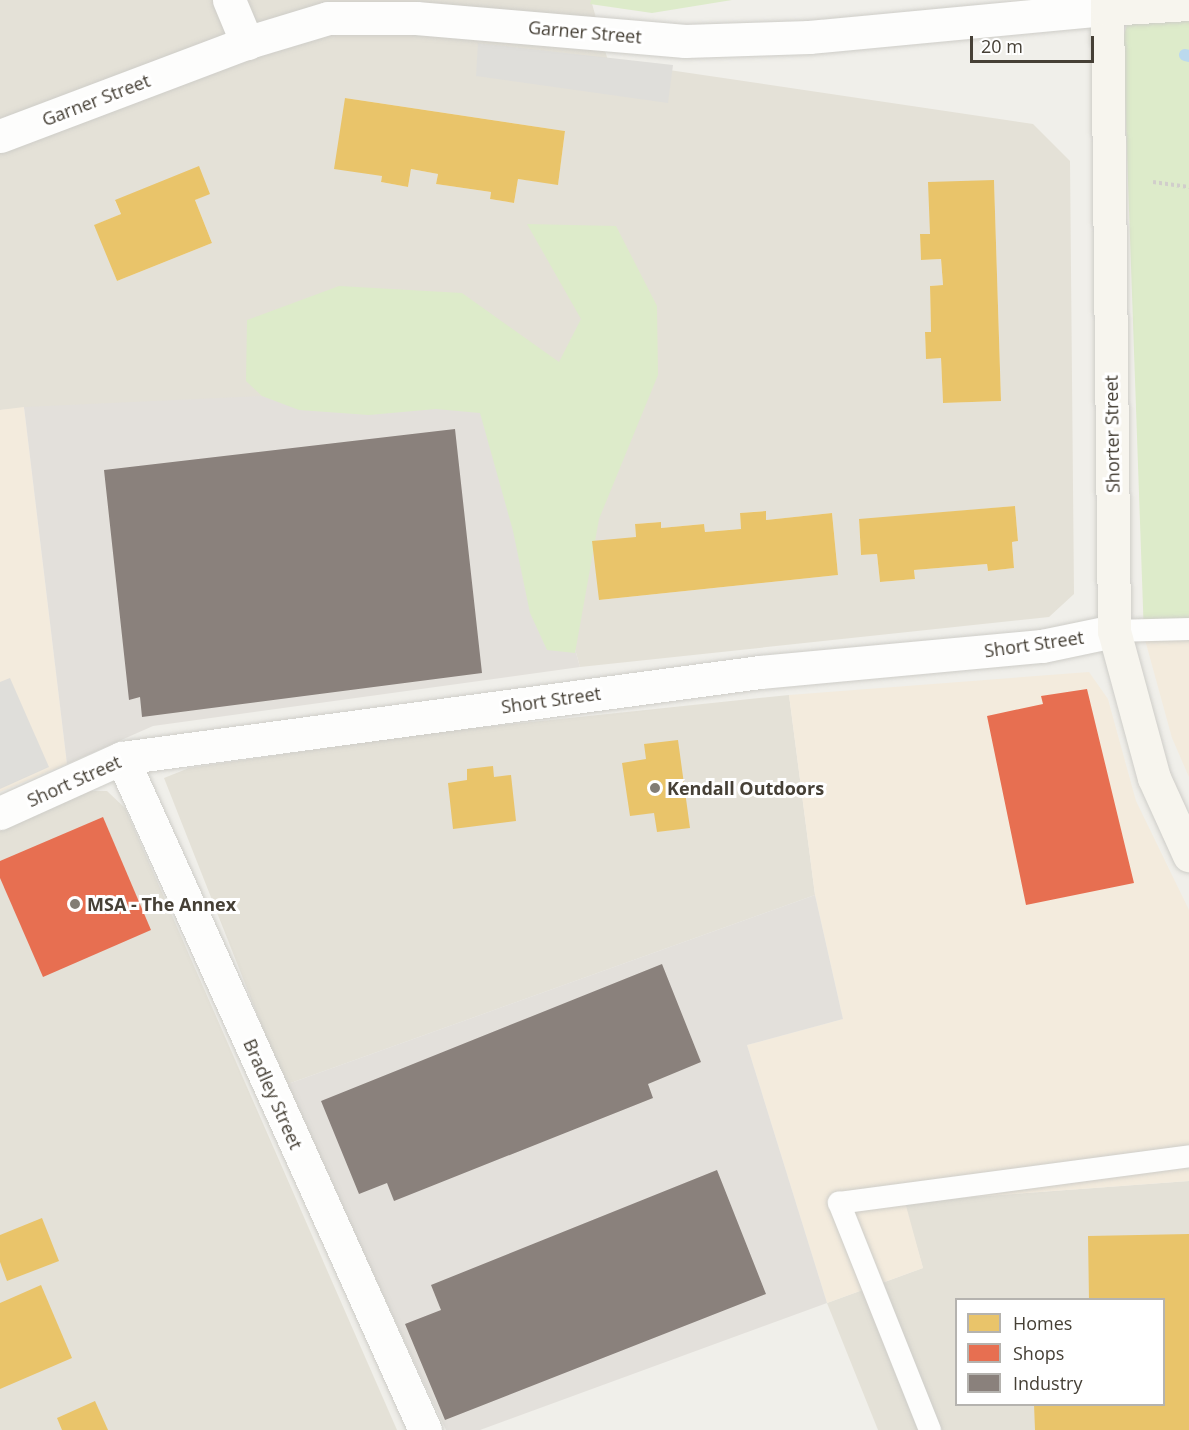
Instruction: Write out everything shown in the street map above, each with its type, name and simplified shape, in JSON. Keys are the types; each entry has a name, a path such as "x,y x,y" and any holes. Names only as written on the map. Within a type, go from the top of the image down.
{"street":[{"path":"229,0 247,43"},
{"name":"Garner Street","path":"0,136 247,43 328,18 416,18 685,41 809,37 1107,4 1189,4"},
{"name":"Shorter Street","path":"1107,4 1114,631 1154,778 1189,855"},
{"name":"Short Street","path":"0,813 122,758 760,672 1042,646 1114,631"},
{"name":"Bradley Street","path":"122,758 424,1430"}],"lane":[{"path":"1114,631 1189,629"},
{"path":"930,1430 839,1203 1189,1156"}],"path":[{"path":"1153,183 1189,187"}],"shaded area":[{"path":"0,0 591,0 608,61 1033,124 1070,161 1074,594 1049,617 580,667 501,385 0,410","holes":["345,98 565,131 558,184 518,179 514,203 490,199 491,192 436,184 438,174 411,169 408,187 381,182 382,176","994,180 1001,401 943,403 941,358 926,358 925,332 931,332 930,286 943,285 941,259 921,260 920,234 930,234","210,193 195,200 212,243 117,281 95,225 121,214 115,201","1015,506 1018,541 1012,542 1014,568 988,571 987,564 914,570 915,579 880,582 877,554 861,555 859,520","765,511 766,520 832,513 838,575 599,600 636,537 635,524 661,522 661,528 704,524 705,532 741,529 740,513"]},
{"path":"478,43 673,65 668,103 476,76"},
{"path":"501,385 580,667 153,726 67,764 24,407"},
{"path":"24,407 67,764 0,792 0,410"},
{"path":"1189,635 1189,777 1172,738 1144,636"},
{"path":"1089,672 1108,699 1136,801 1189,910 1189,1181 905,1202 923,1268 827,1303 747,1045 843,1019 815,895 789,695"},
{"path":"10,678 49,767 0,789 0,682"},
{"path":"789,695 815,895 285,1085 164,778 189,768 427,733"},
{"path":"90,791 107,791 125,808 397,1430 0,1430 0,830"},
{"path":"815,895 843,1019 747,1045 827,1303 480,1430 446,1430 285,1085"},
{"path":"1189,1181 1189,1430 878,1430 827,1303 923,1268 904,1202"}],"green space":[{"path":"591,0 732,0 652,13 590,4"},
{"path":"1189,4 1189,635 1144,636 1123,38 1133,5"},
{"path":"527,224 616,226 657,306 658,375 599,519 575,653 547,650 530,613 513,531 480,413 436,409 369,415 299,410 262,396 246,381 247,320 339,286 462,293 559,362 581,319"}],"building: Homes":[{"path":"345,98 565,131 558,185 518,179 514,203 490,199 491,192 436,184 438,174 411,169 408,187 381,182 382,176 334,169"},
{"path":"199,166 210,194 195,200 212,243 117,281 94,225 121,214 115,200"},
{"path":"994,180 1001,401 943,403 941,358 926,359 925,332 931,332 930,286 943,285 941,259 921,260 920,234 930,234 928,182"},
{"path":"1015,506 1018,541 1012,542 1014,568 988,571 987,564 914,570 915,579 880,582 877,554 861,555 859,519"},
{"path":"766,511 766,520 832,513 838,575 599,600 592,541 636,537 635,524 661,522 661,528 704,524 705,532 741,529 740,513"},
{"name":"Kendall Outdoors","path":"678,740 690,828 657,832 654,813 630,816 622,763 646,759 644,744"},
{"path":"493,766 494,777 511,775 516,821 453,829 448,783 467,780 467,769"},
{"path":"42,1218 59,1261 7,1281 0,1262 0,1235"},
{"path":"1189,1234 1189,1430 1035,1430 1034,1406 1165,1406 1165,1298 1089,1298 1088,1236"},
{"path":"41,1285 72,1358 0,1389 0,1303"},
{"path":"95,1401 108,1430 62,1430 57,1418"}],"building: Shops":[{"path":"1087,689 1134,883 1026,905 987,716 1043,704 1041,696"},
{"name":"MSA - The Annex","path":"103,817 151,930 43,977 0,878 0,861"}],"building: Industry":[{"path":"455,429 482,673 142,717 140,697 129,700 104,470"},
{"path":"662,964 701,1062 648,1084 653,1098 394,1201 387,1183 359,1194 321,1101"},
{"path":"717,1170 766,1294 445,1420 405,1324 441,1310 431,1285"}],"waterway":[{"path":"1185,55 1189,56"}],"place":[{"name":"Kendall Outdoors","path":"655,788"},
{"name":"MSA - The Annex","path":"75,904"}]}
